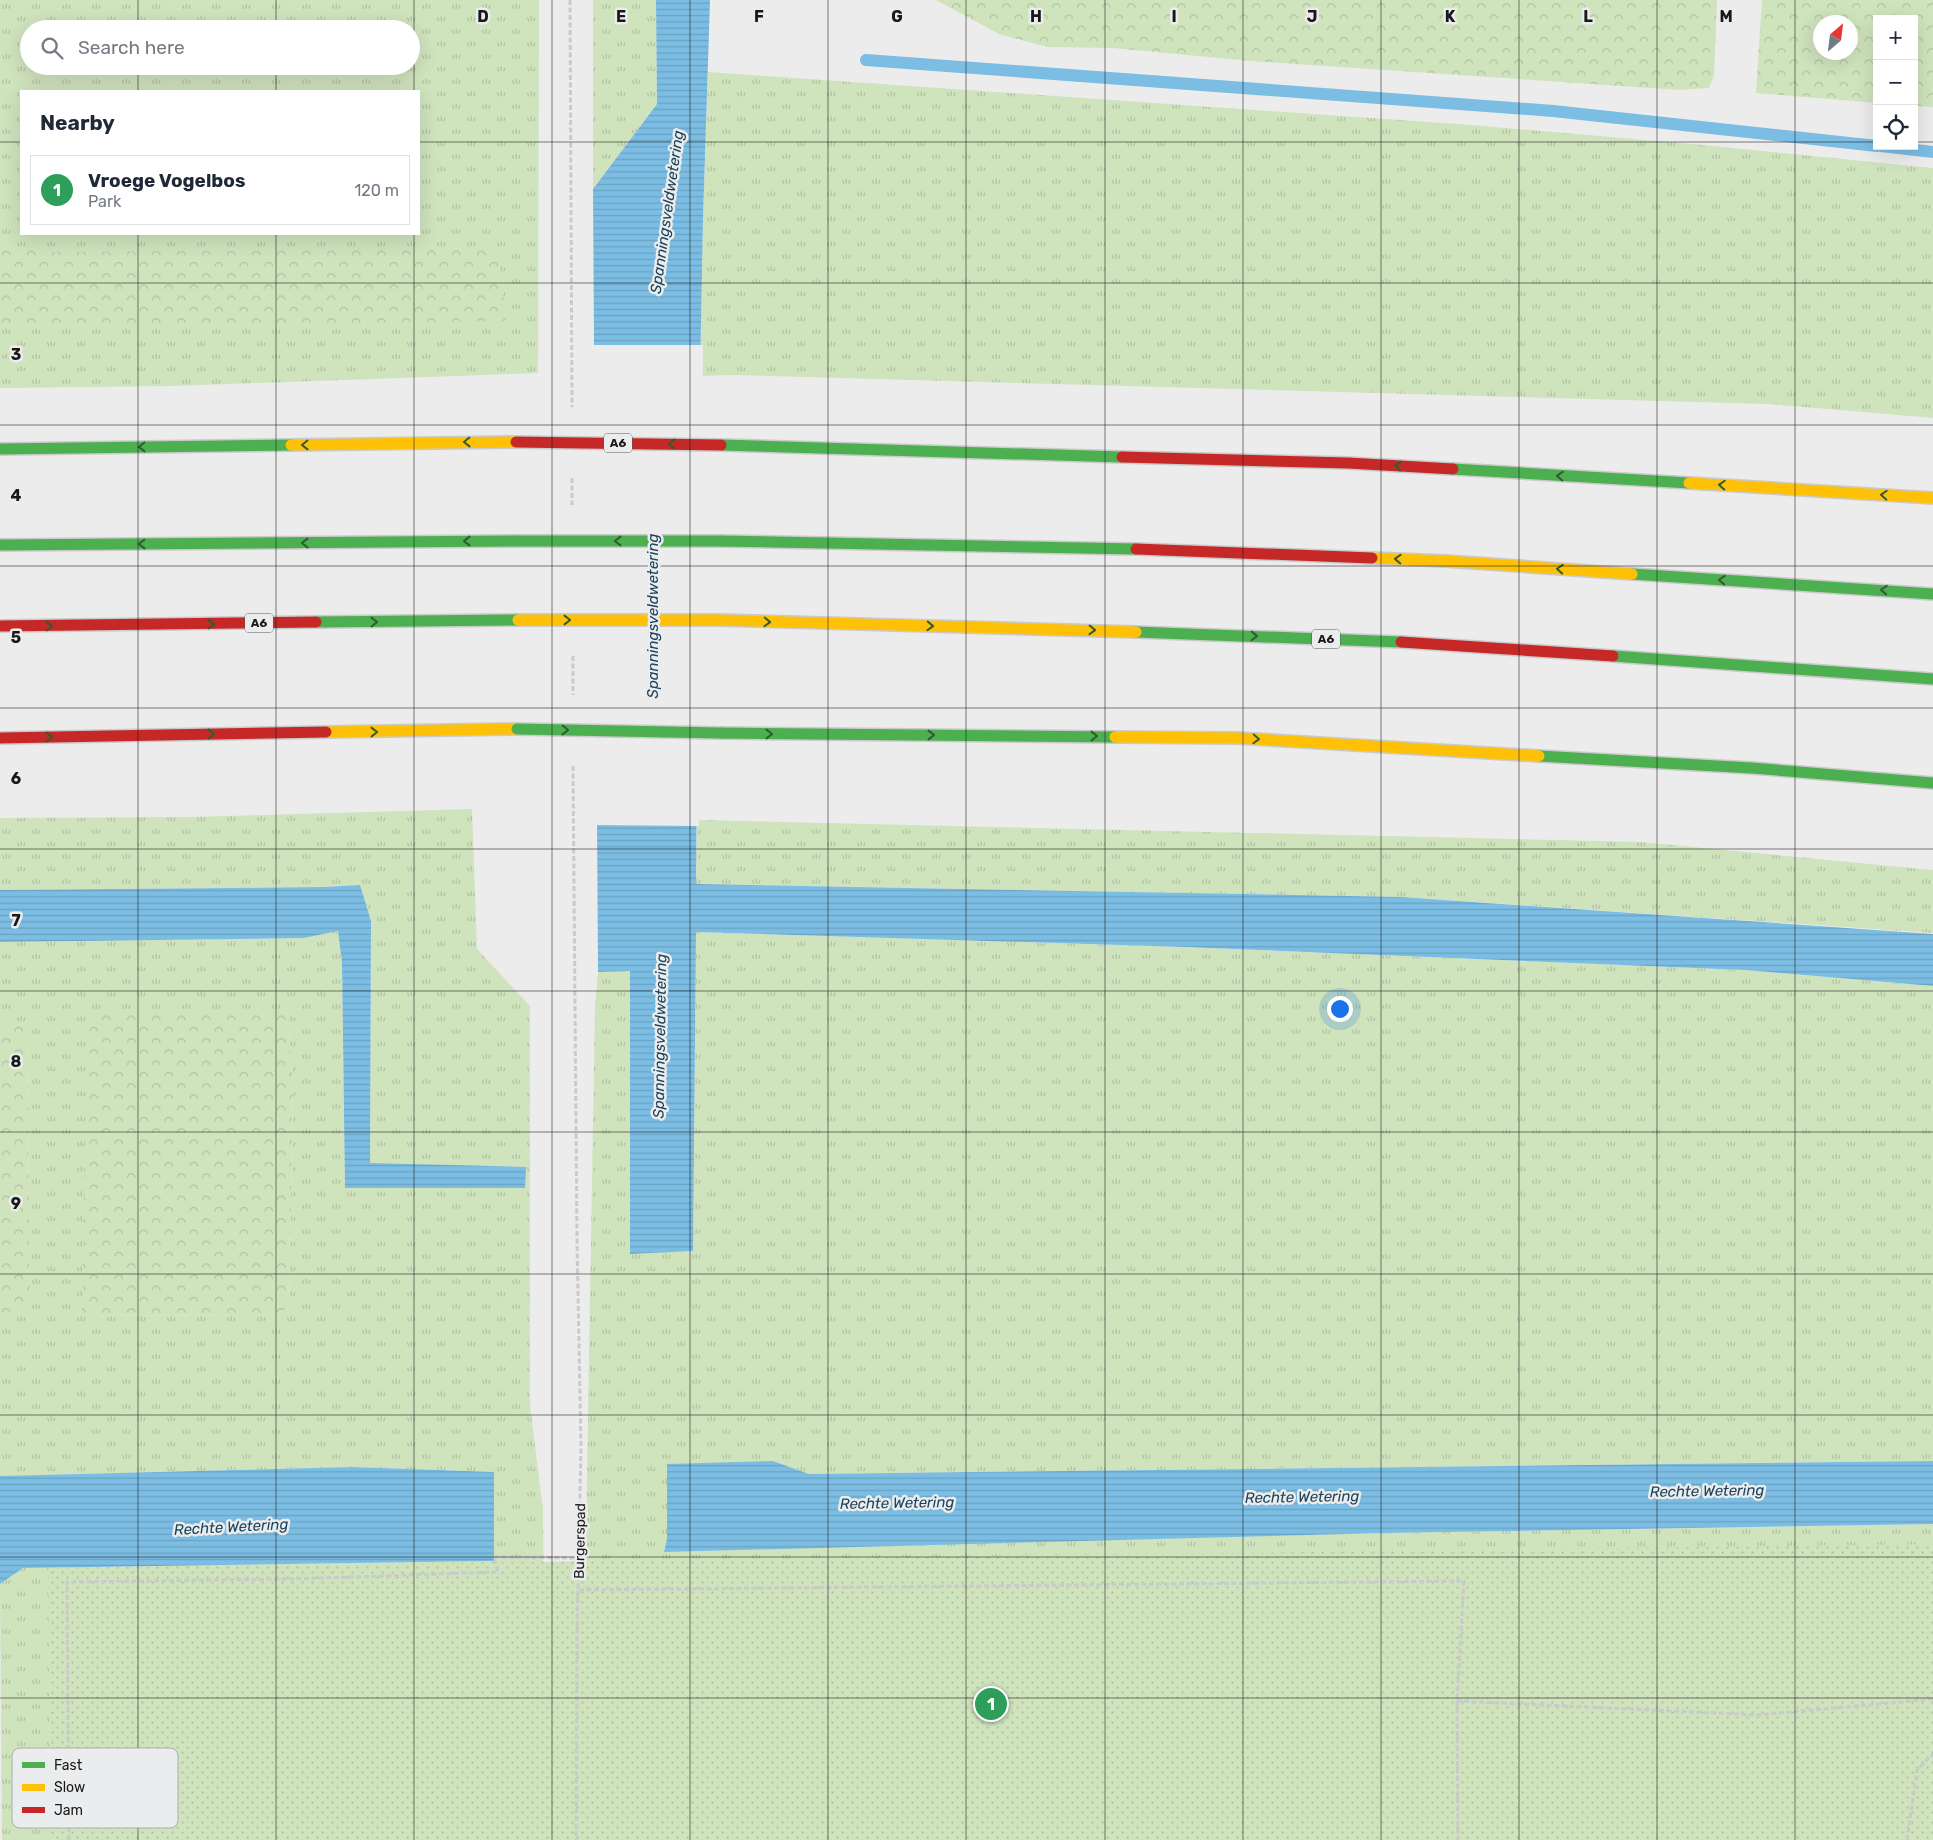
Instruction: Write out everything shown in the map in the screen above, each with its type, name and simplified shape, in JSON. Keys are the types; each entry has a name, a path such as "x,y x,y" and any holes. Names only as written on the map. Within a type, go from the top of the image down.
{"highway":[{"name":"A6","path":"0,449 516,442 721,445 1348,463 1933,498"},
{"path":"0,545 720,541 1102,548 1446,561 1933,594"},
{"name":"A6","path":"0,626 518,620 718,620 1086,630 1437,643 1933,679"},
{"path":"0,738 517,729 1237,738 1752,768 1933,783"}],"path":[{"name":"Burgerspad","path":"576,1840 577,1630 581,1448 577,1241"},
{"path":"68,1748 67,1582 283,1579 498,1572 494,1557 579,1558"},
{"path":"579,1590 1464,1582 1457,1701 1458,1840"},
{"path":"1457,1701 1758,1715 1933,1699"},
{"path":"1907,1840 1917,1770 1933,1754"}],"green space":[{"path":"0,0 539,0 538,373 174,386 0,388"},
{"path":"593,0 656,0 657,104 593,189"},
{"path":"936,0 1717,0 1714,75 1709,88 1680,90 1251,61 1113,48 1047,47 999,34"},
{"path":"1762,0 1933,0 1933,107 1918,106 1918,15 1873,15 1873,103 1756,93"},
{"path":"708,72 1472,125 1703,145 1933,168 1933,418 1768,404 735,375 700,376"},
{"path":"0,248 51,252 498,249 506,321 0,327"},
{"path":"472,809 477,949 530,1006 530,1405 543,1511 544,1626 226,1840 2,1840 0,1584 23,1568 494,1561 494,1472 353,1467 0,1476 0,1316 9,1316 30,1293 27,1025 0,1022 0,942 304,938 338,931 342,963 345,1188 526,1167 370,1164 371,921 360,885 0,890 0,818 190,817","holes":["279,1009 288,1015 293,1087 289,1309 265,1316 86,1315 148,1010"]},
{"path":"697,820 1641,842 1933,870 1933,933 1401,897 696,884"},
{"path":"696,932 1185,947 1745,970 1933,986 1933,1461 809,1474 773,1461 667,1538 664,1551 1383,1533 1933,1524 1933,1840 581,1629 586,1537 595,1006 598,972 630,970 630,1253 693,1251"},
{"path":"152,1009 279,1009 288,1015 293,1087 289,1309 265,1316 86,1315 82,1310 88,1015"},
{"path":"0,1022 27,1025 30,1293 26,1309 9,1316 0,1316"},
{"path":"1933,1544 1933,1840 51,1840 51,1828 178,1828 178,1748 50,1748 48,1568"}],"water":[{"name":"Spanningsveldwetering","path":"656,0 710,0 700,376 696,884 1401,897 1933,934 1933,986 1745,970 1185,947 696,932 693,1251 630,1254 630,971 598,972 593,189 657,104"},
{"path":"360,885 371,921 370,1163 526,1167 525,1188 345,1188 342,963 338,931 304,938 0,942 0,890"},
{"name":"Rechte Wetering","path":"773,1461 809,1474 1933,1461 1933,1524 1383,1533 664,1552 667,1538 667,1464"},
{"name":"Rechte Wetering","path":"353,1467 494,1472 494,1563 493,1561 23,1568 0,1584 0,1476"}],"pier":[{"path":"592,345 703,345 699,826 595,825"}],"waterway":[{"path":"866,60 1553,111 1873,146"},
{"path":"1916,150 1933,152"}],"traffic: fast":[{"path":"0,449 291,445"},
{"path":"721,445 1122,457"},
{"path":"1453,469 1689,483"},
{"path":"0,545 516,541"},
{"path":"516,541 720,541"},
{"path":"720,541 1136,549"},
{"path":"1632,574 1933,594"},
{"path":"316,622 518,620"},
{"path":"1136,632 1401,642"},
{"path":"1613,656 1933,679"},
{"path":"517,729 720,733"},
{"path":"720,733 1115,737"},
{"path":"1539,756 1752,768 1933,783"}],"traffic: slow":[{"path":"291,445 516,442"},
{"path":"1689,483 1933,498"},
{"path":"1372,558 1446,561 1632,574"},
{"path":"518,620 718,620"},
{"path":"718,620 1136,632"},
{"path":"326,732 517,729"},
{"path":"1115,737 1237,738 1539,756"}],"traffic: jam":[{"path":"516,442 721,445"},
{"path":"1122,457 1348,463 1453,469"},
{"path":"1136,549 1372,558"},
{"path":"0,626 316,622"},
{"path":"1401,642 1613,656"},
{"path":"0,738 326,732"}],"place":[{"name":"Vroege Vogelbos","path":"991,1704"}]}
